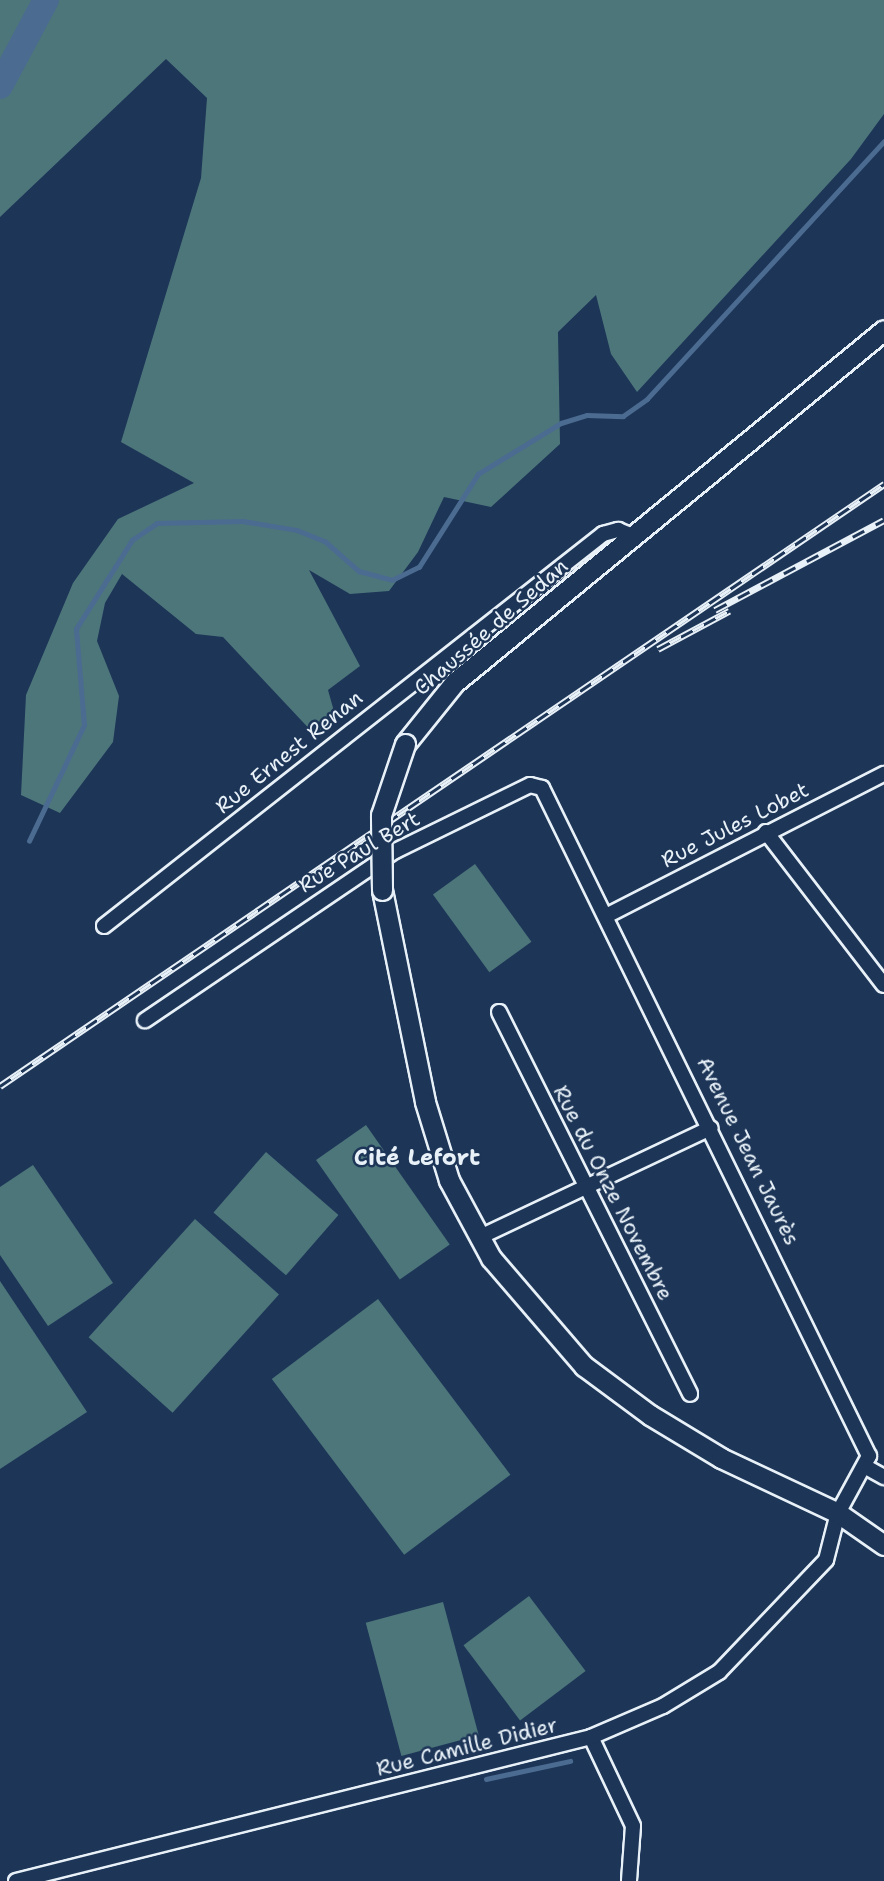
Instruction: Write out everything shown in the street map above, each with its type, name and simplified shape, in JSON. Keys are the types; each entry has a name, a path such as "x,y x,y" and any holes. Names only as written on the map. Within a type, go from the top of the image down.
{"main road":[{"name":"Chaussée de Sedan","path":"838,1513 720,1458 584,1366 549,1332 480,1237 449,1180 425,1102 382,890 381,815 405,744 454,683 884,330"},
{"path":"838,1513 884,1545"}],"street":[{"name":"Chaussée de Sedan","path":"503,614 603,534 618,530 633,536"},
{"name":"Rue Ernest Renan","path":"104,926 503,614"},
{"name":"Rue Jules Lobet","path":"606,916 884,774"},
{"name":"Rue Paul Bert","path":"145,1020 378,861 530,785 545,793 577,856"},
{"path":"766,832 884,985"},
{"name":"Avenue Jean Jaurès","path":"577,856 868,1444 866,1467"},
{"name":"Rue du Onze Novembre","path":"499,1012 690,1394"},
{"path":"480,1237 712,1128"},
{"path":"838,1513 866,1467 884,1477"},
{"name":"Rue Camille Didier","path":"16,1881 591,1737 663,1706 719,1672 826,1560 838,1513"},
{"path":"591,1737 633,1826 629,1881"}],"green space":[{"path":"0,0 884,0 884,114 851,159 637,392 611,354 596,295 558,332 560,444 491,507 444,497 418,552 389,591 350,594 309,570 360,666 328,690 337,722 316,736 223,637 196,634 122,574 105,603 97,641 119,696 113,742 60,813 21,795 26,695 73,583 118,519 194,483 121,442 201,178 207,98 166,59 0,217"},
{"path":"475,864 531,942 489,972 433,895"},
{"path":"366,1125 450,1245 400,1280 316,1160"},
{"path":"266,1152 338,1215 286,1275 214,1212"},
{"path":"33,1165 113,1283 48,1326 0,1255 0,1187"},
{"path":"195,1219 279,1295 173,1413 89,1337"},
{"path":"0,1281 87,1412 0,1469"},
{"path":"378,1299 510,1475 404,1555 272,1379"},
{"path":"529,1596 586,1671 520,1720 464,1645"},
{"path":"443,1602 479,1735 401,1756 366,1623"}],"waterway":[{"path":"0,86 46,0"},
{"path":"29,841 84,725 76,629 132,540 157,523 243,521 297,530 326,542 359,571 392,580 419,567 478,474 561,423 587,415 623,416 647,399 884,141"},
{"path":"486,1779 570,1761"}],"railway":[{"path":"0,1086 884,484"},
{"path":"715,610 884,520"},
{"path":"658,649 729,611"}],"district":[{"name":"Cité Lefort","path":"417,1157"}]}
